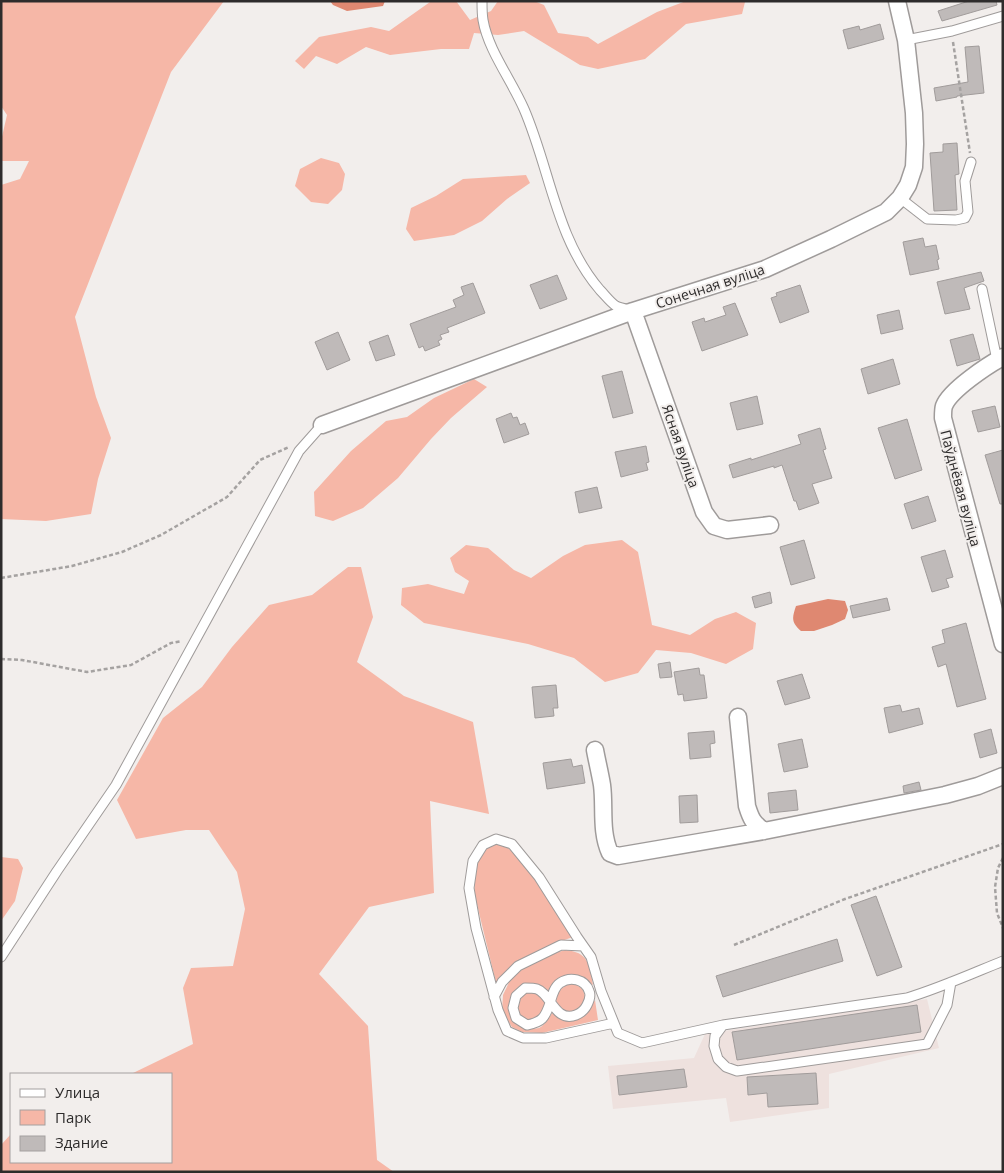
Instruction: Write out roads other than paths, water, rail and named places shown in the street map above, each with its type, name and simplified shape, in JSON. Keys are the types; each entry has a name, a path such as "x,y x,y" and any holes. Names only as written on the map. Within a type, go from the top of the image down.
{"street":[{"name":"Сонечная вуліца","path":"322,425 633,311 764,269 886,212 900,198 908,185 914,167 914,113 906,40 897,1"},
{"name":"Ясная вуліца","path":"633,311 704,512 714,526 727,530 770,525"},
{"name":"Паўднёвая вуліца","path":"1000,358 956,389 944,406 943,418 1003,644"},
{"path":"738,717 747,806 754,824 764,831"},
{"path":"595,750 602,786 606,845 610,852 618,856 764,831 945,795 978,786 1003,776"}],"lane":[{"path":"482,1 483,20 488,38 524,110 543,160 558,211 572,244 590,278 604,294 617,306 633,311"},
{"path":"906,40 952,31 1003,16"},
{"path":"900,198 927,219 956,220 965,218 968,212 965,181 971,162"},
{"path":"982,289 1000,358"},
{"path":"1,957 116,785 300,451 322,425"},
{"path":"614,1023 546,1038 523,1038 507,1031 494,997 476,928 469,888 473,861 483,845 496,839 512,844 539,877 591,957 601,991 614,1023 618,1033 642,1044 723,1024 907,998 927,992 1003,961"},
{"path":"494,997 502,982 518,966 561,945 583,946"},
{"path":"550,1003 546,1015 538,1022 527,1025 516,1018 513,1008 516,996 525,988 536,989 545,994 550,1003 560,1014 571,1017 582,1013 588,1004 590,993 587,986 579,980 567,980 559,984 552,993 550,1003"},
{"path":"723,1024 715,1036 714,1046 718,1059 726,1067 737,1070 927,1044 947,1005 951,982"},
{"path":"590,993 601,991"}]}
